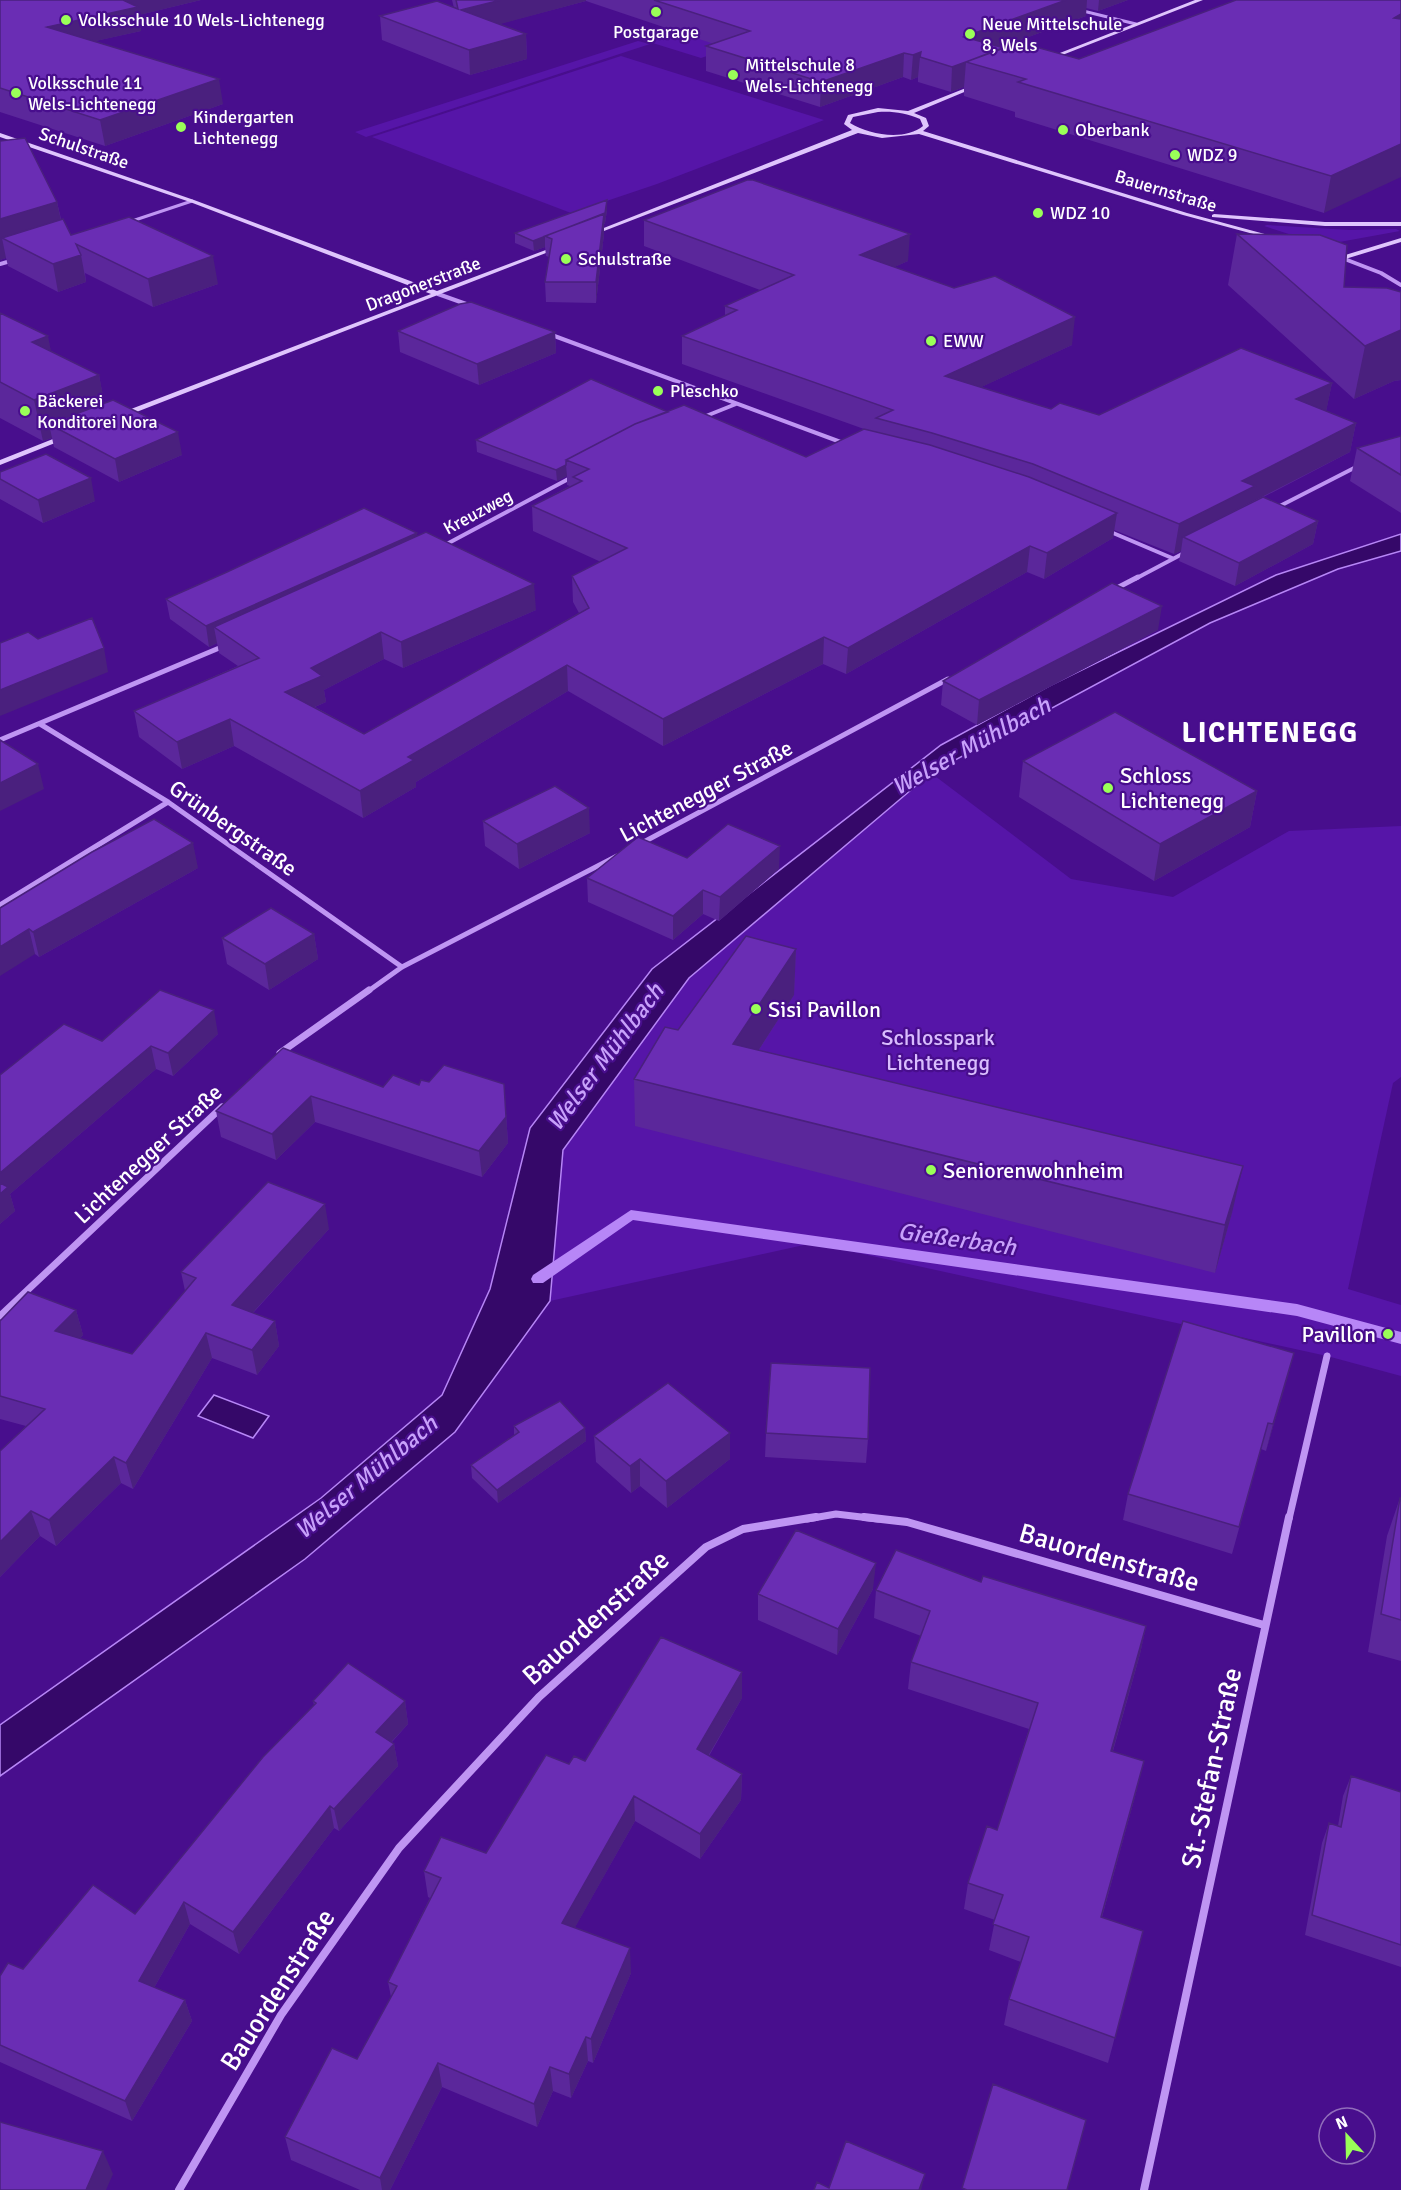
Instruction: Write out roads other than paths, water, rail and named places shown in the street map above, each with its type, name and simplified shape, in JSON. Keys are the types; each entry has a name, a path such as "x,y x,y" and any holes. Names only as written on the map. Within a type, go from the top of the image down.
{"main road":[{"path":"1036,63 1200,0"},
{"path":"910,112 981,84"},
{"path":"891,109 910,112 923,118 926,126 919,132 897,137 874,136 856,131 847,124 850,116 867,110 891,109"},
{"path":"583,237 856,131"},
{"name":"Bauernstraße","path":"919,132 1185,214 1285,241"},
{"name":"Schulstraße","path":"0,135 192,201 438,294"},
{"path":"1185,214 1325,224 1401,224"},
{"path":"1326,253 1342,258 1401,240"},
{"name":"Dragonerstraße","path":"111,420 573,241"},
{"path":"0,463 78,433"}],"street":[{"path":"1071,8 1136,24"},
{"path":"28,150 38,147"},
{"path":"124,223 192,201"},
{"path":"0,264 22,257"},
{"path":"1342,258 1381,273 1401,285"},
{"name":"Schulstraße","path":"438,294 478,309"},
{"path":"542,332 856,447"},
{"path":"695,420 736,404"},
{"path":"1274,509 1361,464"},
{"name":"Kreuzweg","path":"438,549 582,472"},
{"path":"1100,527 1172,558"},
{"path":"1103,595 1192,549"},
{"path":"0,740 236,641"},
{"name":"Lichtenegger Straße","path":"637,846 796,763 954,676"},
{"name":"Grünbergstraße","path":"40,724 168,802 402,967"},
{"path":"0,905 168,802"},
{"name":"Lichtenegger Straße","path":"278,1054 402,967 626,851"},
{"name":"Lichtenegger Straße","path":"0,1316 227,1102"},
{"name":"St.-Stefan-Straße","path":"1144,2190 1264,1625 1327,1356"},
{"name":"Bauordenstraße","path":"179,2190 281,2015 399,1848 539,1697 706,1547 743,1529 836,1514 907,1522 1264,1625"}],"water":[{"name":"Welser Mühlbach","path":"1401,534 1401,551 1338,569 1210,623 931,773 689,978 563,1150 550,1301 455,1432 305,1559 0,1776 0,1725 321,1498 442,1395 490,1289 530,1128 652,969 941,745 1051,685 1276,575"},
{"path":"214,1395 269,1416 253,1438 198,1416"}],"waterway":[{"name":"Gießerbach","path":"538,1279 631,1215 1297,1310 1401,1338"}],"place":[{"name":"Postgarage","path":"656,12"},
{"name":"Volksschule 10 Wels-Lichtenegg","path":"66,20"},
{"name":"Neue Mittelschule 8, Wels","path":"970,34"},
{"name":"Mittelschule 8 Wels-Lichtenegg","path":"733,75"},
{"name":"Volksschule 11 Wels-Lichtenegg","path":"16,93"},
{"name":"Kindergarten Lichtenegg","path":"181,127"},
{"name":"Oberbank","path":"1063,130"},
{"name":"WDZ 9","path":"1175,155"},
{"name":"WDZ 10","path":"1038,213"},
{"name":"Schulstraße","path":"566,259"},
{"name":"EWW","path":"931,341"},
{"name":"Pleschko","path":"658,391"},
{"name":"Bäckerei Konditorei Nora","path":"25,411"},
{"name":"Schloss Lichtenegg","path":"1108,788"},
{"name":"Sisi Pavillon","path":"756,1009"},
{"name":"Seniorenwohnheim","path":"931,1170"},
{"name":"Pavillon","path":"1388,1334"}],"district":[{"name":"LICHTENEGG","path":"1270,733"}],"park label":[{"name":"Schlosspark Lichtenegg","path":"938,1050"}]}
